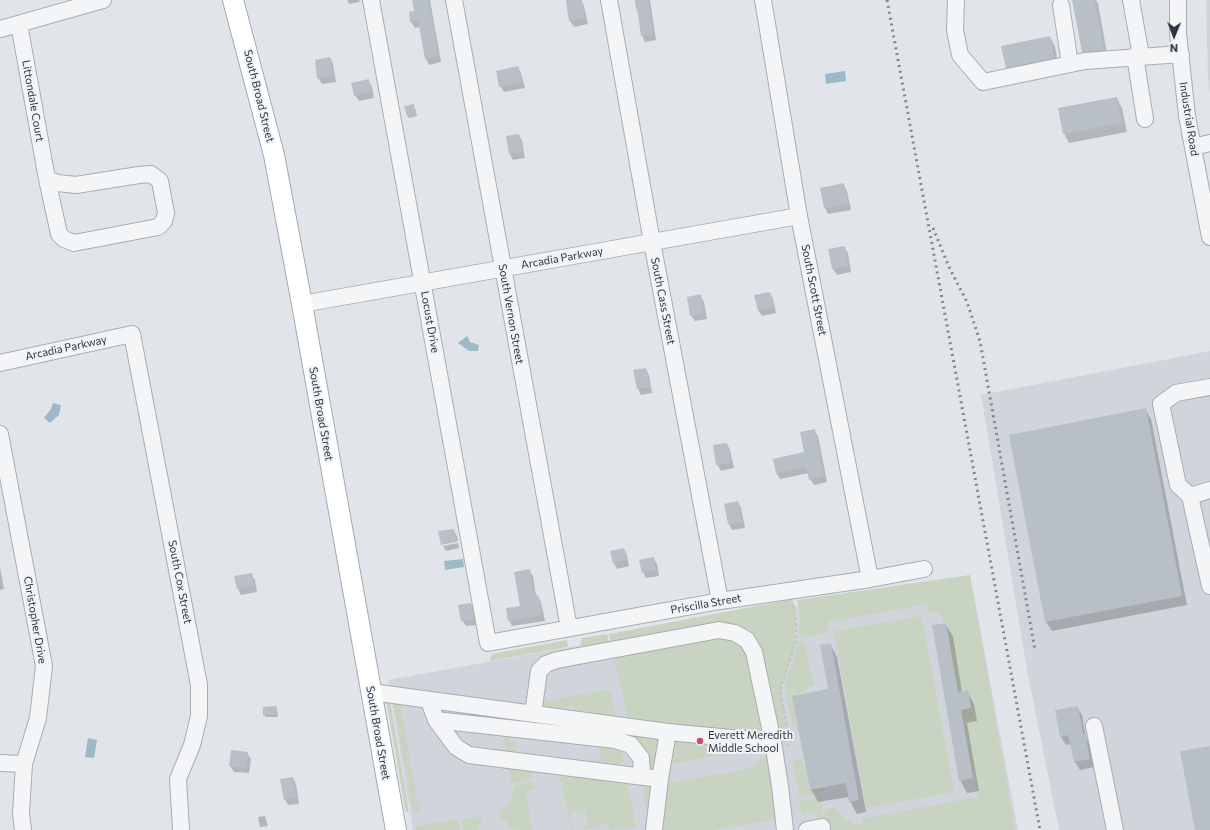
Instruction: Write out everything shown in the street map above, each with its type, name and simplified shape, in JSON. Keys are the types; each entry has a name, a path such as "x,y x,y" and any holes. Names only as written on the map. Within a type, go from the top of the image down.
{"main road":[{"name":"South Broad Street","path":"233,0 274,155 396,830"}],"street":[{"path":"0,29 103,0"},
{"name":"Locust Drive","path":"372,0 488,643"},
{"name":"South Vernon Street","path":"454,0 569,628"},
{"name":"South Cass Street","path":"609,0 652,242 720,601"},
{"name":"South Scott Street","path":"763,0 799,216 870,579"},
{"path":"956,0 955,30 960,55 983,82 1085,61 1180,54"},
{"path":"1131,0 1145,119"},
{"name":"Industrial Road","path":"1178,0 1178,33 1187,116 1210,237"},
{"path":"1061,5 1070,64"},
{"name":"Littondale Court","path":"19,24 47,179 59,234 64,239 74,243 158,227 164,221 166,213 160,181 151,174 138,174 76,185 58,183 47,179"},
{"path":"1193,147 1210,143"},
{"name":"Arcadia Parkway","path":"302,304 799,216"},
{"name":"Arcadia Parkway","path":"0,363 132,334"},
{"name":"South Cox Street","path":"132,334 199,685 199,716 192,745 178,779 181,830"},
{"path":"1210,387 1176,393 1161,404 1178,486 1190,496 1205,543 1210,586"},
{"name":"Christopher Drive","path":"0,434 44,666 38,718 24,764 20,813 23,830"},
{"path":"1190,496 1210,490"},
{"name":"Priscilla Street","path":"488,643 720,601 870,579 924,569"},
{"path":"533,714 539,671 546,664 557,660 719,630 735,633 747,640 754,652 774,747 785,830"},
{"path":"371,692 774,747"},
{"path":"429,701 436,720 456,747 469,755 660,779"},
{"path":"436,720 615,740 631,745 642,758 642,776"},
{"path":"1094,726 1115,830"},
{"path":"654,830 660,779 668,732"},
{"path":"0,763 24,764"}],"path":[{"path":"774,747 790,744 780,690 796,641 796,623 792,590"}],"shaded area":[{"path":"1206,0 1210,0 1210,95 1208,80"},
{"path":"1210,351 1210,830 1059,830 1027,670 981,395"},
{"name":"Everett Meredith Middle School","path":"970,575 1018,830 413,830 388,680"}],"green space":[{"path":"970,575 1015,830 825,830 822,818 826,810 834,807 846,821 851,820 852,826 862,824 861,819 978,797 974,770 971,770 961,710 971,708 968,690 958,692 946,623 943,623 943,617 938,613 928,613 927,604 827,622 828,633 803,637 799,636 798,632 801,624 797,600"},
{"path":"793,599 796,619 793,653 780,690 790,742 643,769 638,767 609,634"},
{"path":"922,616 954,792 866,808 834,631"},
{"path":"607,634 612,657 593,646 580,646 582,638"},
{"path":"567,640 568,647 490,661 492,654"},
{"path":"799,641 804,642 815,685 807,687 807,691 796,694 794,689 786,689 785,686"},
{"path":"605,690 611,694 615,716 614,718 576,719 574,705 524,714 511,719 513,731 503,731 500,712 502,709"},
{"path":"786,690 793,690 794,696 792,696 797,725 792,725 785,692"},
{"path":"392,693 399,696 417,801 420,806 419,811 413,813"},
{"path":"389,695 409,812 406,812 405,809 386,699"},
{"path":"616,722 624,763 585,770 585,762 601,759 598,740"},
{"path":"509,737 510,742 515,741 517,754 529,752 532,778 515,783 511,782 504,739"},
{"path":"802,758 809,790 824,787 825,792 799,797 793,766 795,760"},
{"path":"761,759 768,759 777,772 769,774 775,809 782,818 714,830 650,830 643,792 644,786 649,782 667,779 676,782 748,769"},
{"path":"624,767 636,826 610,830 607,824 601,824 601,826 584,830 584,826 588,825 585,810 570,813 573,830 571,830 560,776"},
{"path":"533,782 536,790 526,791 532,830 508,829 507,822 499,817 501,810 512,797 514,786"},
{"path":"822,797 823,809 820,817 817,819 815,811 802,814 799,801"},
{"path":"483,816 477,830 463,830 462,824 464,819"},
{"path":"458,819 460,830 417,830 416,826"}],"water":[{"path":"845,71 846,81 826,84 825,74"},
{"path":"467,336 470,342 479,345 478,351 469,351 458,343"},
{"path":"53,403 61,405 59,415 50,423 44,418 51,409"},
{"path":"463,559 464,567 445,570 444,561"},
{"path":"88,738 97,740 94,758 85,757"}],"building":[{"path":"412,0 428,0 439,56 425,59 418,21 410,22 409,12 414,11"},
{"path":"582,0 585,18 569,21 566,1"},
{"path":"636,0 648,0 653,34 641,36"},
{"path":"1072,0 1094,0 1104,50 1082,52"},
{"path":"1050,36 1054,58 1006,68 1001,46"},
{"path":"330,57 333,76 317,79 315,60"},
{"path":"518,66 522,82 499,87 496,71"},
{"path":"369,79 371,92 354,96 351,83"},
{"path":"1117,97 1122,123 1063,134 1058,108"},
{"path":"414,104 416,114 407,116 404,106"},
{"path":"519,134 523,152 509,154 506,136"},
{"path":"844,183 848,204 824,208 820,188"},
{"path":"845,246 848,266 832,269 828,249"},
{"path":"770,292 774,307 758,310 754,295"},
{"path":"701,294 704,313 690,316 687,297"},
{"path":"646,368 650,387 637,389 633,370"},
{"path":"1146,408 1182,596 1045,622 1009,435"},
{"path":"815,429 824,476 809,480 806,467 776,473 773,459 804,452 800,432"},
{"path":"727,443 731,462 716,465 713,445"},
{"path":"738,501 742,522 728,524 724,504"},
{"path":"454,529 456,542 441,545 438,531"},
{"path":"624,548 627,560 613,563 610,551"},
{"path":"654,557 656,570 642,573 639,560"},
{"path":"530,569 534,596 538,595 542,615 508,621 506,608 520,606 514,572"},
{"path":"252,573 254,586 237,589 234,576"},
{"path":"471,603 474,619 461,621 458,605"},
{"path":"946,623 958,692 968,690 971,708 961,710 973,778 959,781 932,625"},
{"path":"831,643 859,800 849,802 846,783 810,790 792,696 828,689 820,645"},
{"path":"276,706 277,714 263,715 263,707"},
{"path":"1078,706 1083,734 1085,734 1090,759 1074,762 1068,735 1060,737 1055,710"},
{"path":"1210,746 1210,830 1195,830 1180,751"},
{"path":"231,750 248,752 246,768 229,766"},
{"path":"293,777 296,798 284,800 280,779"}],"railway":[{"path":"887,0 1040,830"},
{"path":"933,228 949,267 967,302 980,341 1035,650"}],"place":[{"name":"Everett Meredith Middle School","path":"700,741"}]}
